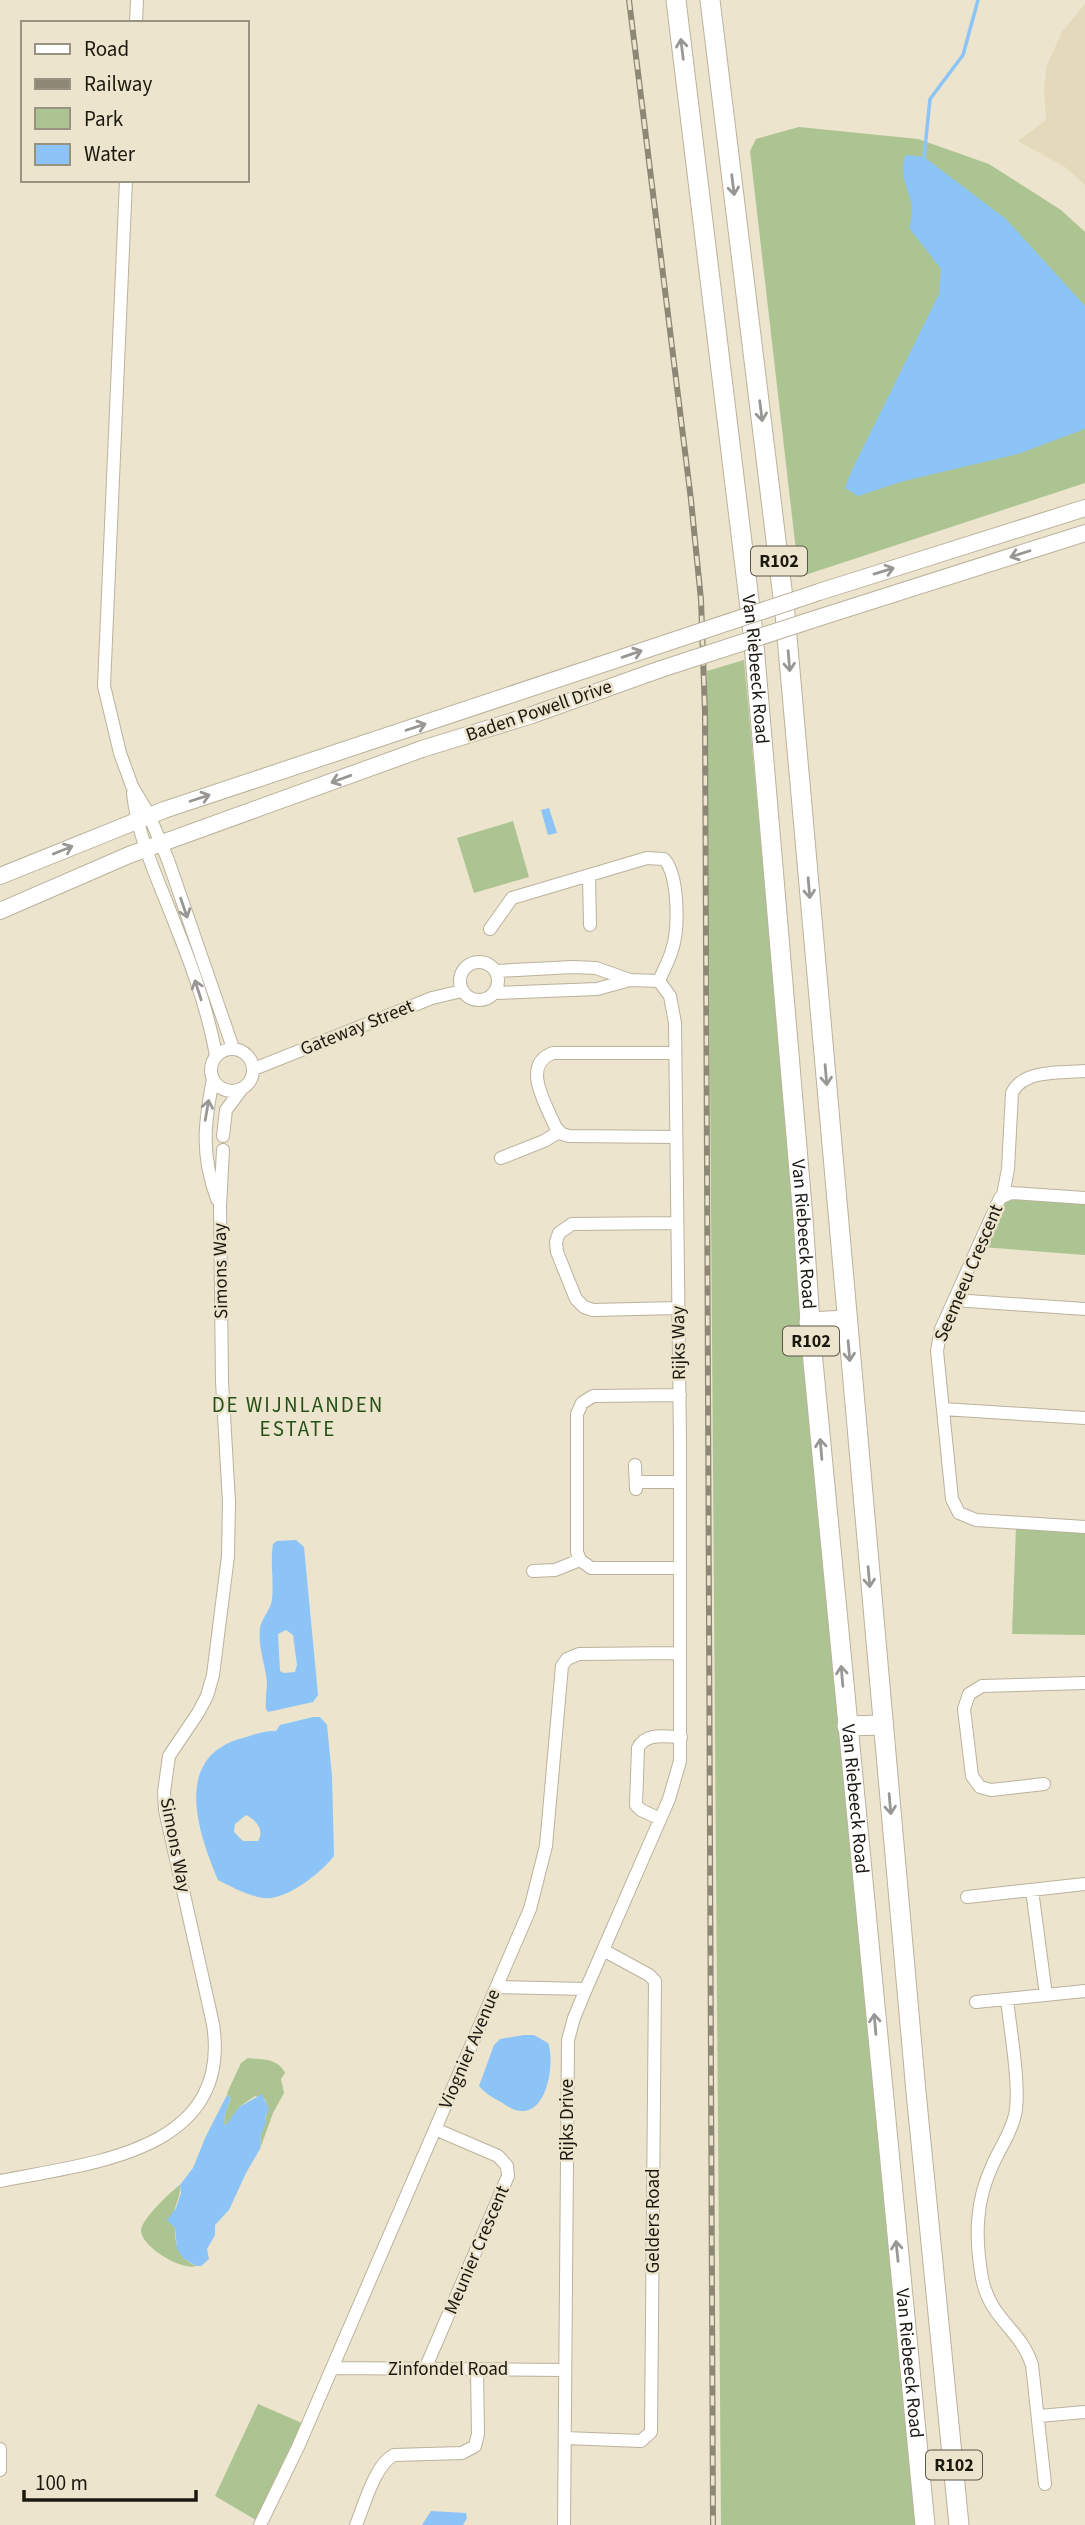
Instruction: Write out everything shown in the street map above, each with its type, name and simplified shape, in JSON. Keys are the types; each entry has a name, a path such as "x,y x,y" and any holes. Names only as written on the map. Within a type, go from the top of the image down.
{"main road":[{"name":"Van Riebeeck Road","path":"676,0 753,633 802,1205 809,1322 925,2525"},
{"name":"Van Riebeeck Road","path":"710,0 785,614 918,2116 959,2525"},
{"name":"Baden Powell Drive","path":"0,876 142,818 819,592 1085,508"},
{"name":"Baden Powell Drive","path":"0,911 153,846 422,749 1085,533"},
{"path":"809,1322 846,1320"},
{"path":"847,1726 883,1724"},
{"path":"884,2117 918,2116"}],"street":[{"path":"136,21 137,0"},
{"path":"126,182 104,685 120,753 142,818 233,1048 250,1057 254,1069 251,1081 226,1110 223,1136"},
{"path":"153,846 213,1035 216,1056"},
{"path":"490,929 512,898 647,858 664,859 670,865 674,882 676,934 659,981 630,980 597,989 495,993"},
{"path":"589,875 590,926"},
{"path":"484,962 496,971 499,980 491,997 478,1001 466,996 462,991 460,978 471,964 484,962"},
{"path":"496,971 551,967 596,968 630,980"},
{"path":"551,967 551,990"},
{"name":"Rijks Way","path":"659,981 670,996 674,1009 680,1395 681,1737"},
{"name":"Gateway Street","path":"254,1069 432,998 462,991"},
{"path":"233,1048 221,1051 216,1056 211,1067 213,1079 222,1089 241,1090"},
{"path":"675,1053 558,1052 544,1057 536,1069 537,1079 559,1132 569,1136 675,1137"},
{"path":"1003,1195 1008,1169 1012,1093 1016,1085 1025,1077 1085,1071"},
{"name":"Simons Way","path":"213,1079 204,1126 205,1148 210,1181 219,1206"},
{"path":"500,1158 544,1141 559,1132"},
{"name":"Simons Way","path":"0,2181 117,2157 154,2142 176,2128 192,2112 204,2093 213,2068 213,2024 165,1810 164,1792 169,1756 207,1696 219,1635 229,1556 219,1206 223,1150"},
{"name":"Seemeeu Crescent","path":"1085,1198 1011,1193 1003,1195 997,1201 937,1344 951,1499 959,1513 976,1520 1085,1527"},
{"path":"677,1223 572,1224 559,1233 556,1247 576,1300 584,1307 593,1310 678,1308"},
{"path":"954,1300 1085,1309"},
{"path":"679,1568 591,1568 580,1560 577,1552 577,1428 579,1406 593,1396 680,1395"},
{"path":"943,1409 1085,1418"},
{"path":"635,1465 636,1486 679,1482"},
{"path":"533,1571 555,1570 580,1560"},
{"name":"Viognier Avenue","path":"260,2525 332,2368 530,1909 545,1846 562,1666 567,1659 579,1654 679,1653"},
{"path":"1044,1784 990,1790 980,1787 972,1776 970,1763 964,1709 969,1694 982,1686 1085,1683"},
{"path":"660,1819 636,1805 638,1748 642,1741 649,1737 681,1737"},
{"name":"Rijks Drive","path":"564,2525 567,2048 571,2025 677,1779 681,1737"},
{"path":"967,1897 1085,1884"},
{"path":"1032,1890 1046,1995"},
{"name":"Gelders Road","path":"565,2438 641,2441 651,2432 654,1981 649,1975 603,1950"},
{"path":"496,1987 586,1989"},
{"path":"976,2001 1085,1991"},
{"path":"1007,1999 1016,2107 1012,2126 983,2188 977,2222 982,2276 990,2303 998,2317 1018,2338 1030,2359 1039,2416 1045,2484"},
{"name":"Meunier Crescent","path":"425,2369 508,2176 507,2166 498,2156 435,2129"},
{"name":"Zinfondel Road","path":"332,2368 565,2370"},
{"path":"356,2525 379,2471 388,2458 394,2455 462,2453 475,2446 478,2434 477,2370"},
{"path":"1039,2416 1085,2412"},
{"path":"0,2449 0,2470"}],"shaded area":[{"path":"1085,4 1085,185 1065,167 1018,141 1046,120 1044,88 1047,65 1062,32"}],"green space":[{"path":"799,127 918,139 989,164 1061,210 1085,232 1085,483 799,577 750,151 756,139"},
{"path":"744,660 916,2525 721,2525 707,671"},
{"path":"513,821 529,877 474,893 457,838"},
{"path":"1015,1199 1085,1204 1085,1255 982,1247 1005,1202"},
{"path":"1016,1527 1085,1532 1085,1635 1012,1634"},
{"path":"248,2058 274,2062 285,2073 281,2079 284,2093 273,2113 260,2149 268,2109 265,2099 255,2096 239,2107 227,2125 224,2124 231,2098 227,2095 228,2091 241,2063"},
{"path":"180,2185 173,2216 176,2241 182,2256 196,2266 181,2265 162,2256 142,2236 141,2230 151,2213"},
{"path":"258,2404 302,2423 256,2520 215,2496"}],"water":[{"path":"906,155 924,157 1006,219 1085,306 1085,429 1018,454 904,481 858,496 845,488 851,472 939,294 941,269 909,228 912,211 903,169"},
{"path":"549,808 557,833 548,835 541,810"},
{"path":"296,1540 304,1547 318,1695 313,1702 268,1712 260,1628 271,1603 272,1551 273,1544 277,1541","holes":["286,1630 293,1635 297,1665 295,1672 284,1673 280,1671 278,1634"]},
{"path":"320,1717 327,1725 332,1776 334,1856 321,1870 293,1890 273,1898 264,1898 218,1880 204,1842 196,1800 198,1781 205,1763 218,1749 239,1739 276,1731 280,1725","holes":["246,1815 260,1829 258,1841 243,1841 234,1832 235,1824"]},
{"path":"534,2035 548,2043 551,2062 547,2084 538,2104 521,2111 508,2107 479,2086 494,2045 500,2039"},
{"path":"262,2094 269,2109 261,2134 260,2149 229,2210 215,2225 215,2235 207,2249 209,2259 201,2266 196,2266 183,2258 177,2249 175,2228 167,2220 176,2208 181,2193 180,2185 193,2168 227,2095 231,2098 225,2114 226,2125 239,2107"},
{"path":"431,2511 466,2513 467,2518 463,2525 422,2525"}],"waterway":[{"path":"924,157 930,99 963,55 978,0"}],"railway":[{"path":"629,0 691,500 701,600 705,712 713,2525"}],"district":[{"name":"DE WIJNLANDEN ESTATE","path":"298,1417"}]}
